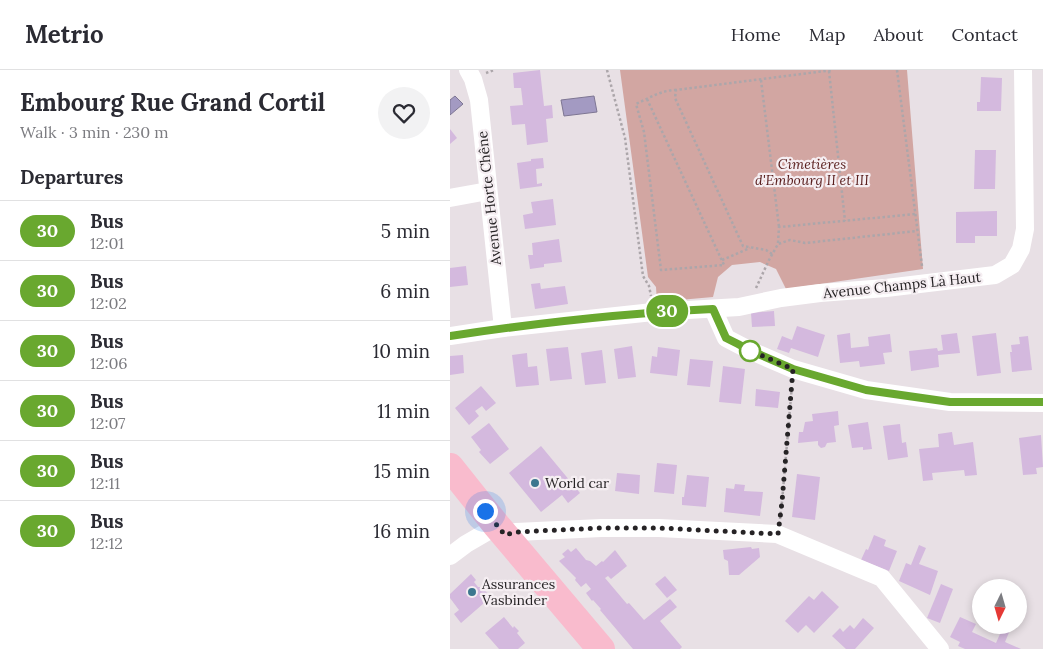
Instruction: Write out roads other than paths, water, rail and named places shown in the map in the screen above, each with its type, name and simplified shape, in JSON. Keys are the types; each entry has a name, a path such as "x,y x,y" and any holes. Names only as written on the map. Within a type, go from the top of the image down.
{"main road":[{"path":"450,467 601,649"}],"street":[{"name":"Avenue Horte Chêne","path":"468,70 473,79 478,100 503,328"},
{"name":"Avenue Champs Là Haut","path":"450,336 503,328 653,312 739,307 781,298 820,293 886,288 995,275 1012,264 1021,250 1025,229 1023,70"},
{"path":"450,198 488,191"},
{"path":"713,309 726,338 793,369 866,390 950,402 1043,402"},
{"path":"450,556 466,544 501,530 516,532 601,528 659,528 778,534 882,578 940,649"}],"place":[{"name":"World car","path":"535,483"},
{"name":"Assurances Vasbinder","path":"472,592"}],"park label":[{"name":"Cimetières d'Embourg II et III","path":"812,172"}]}
